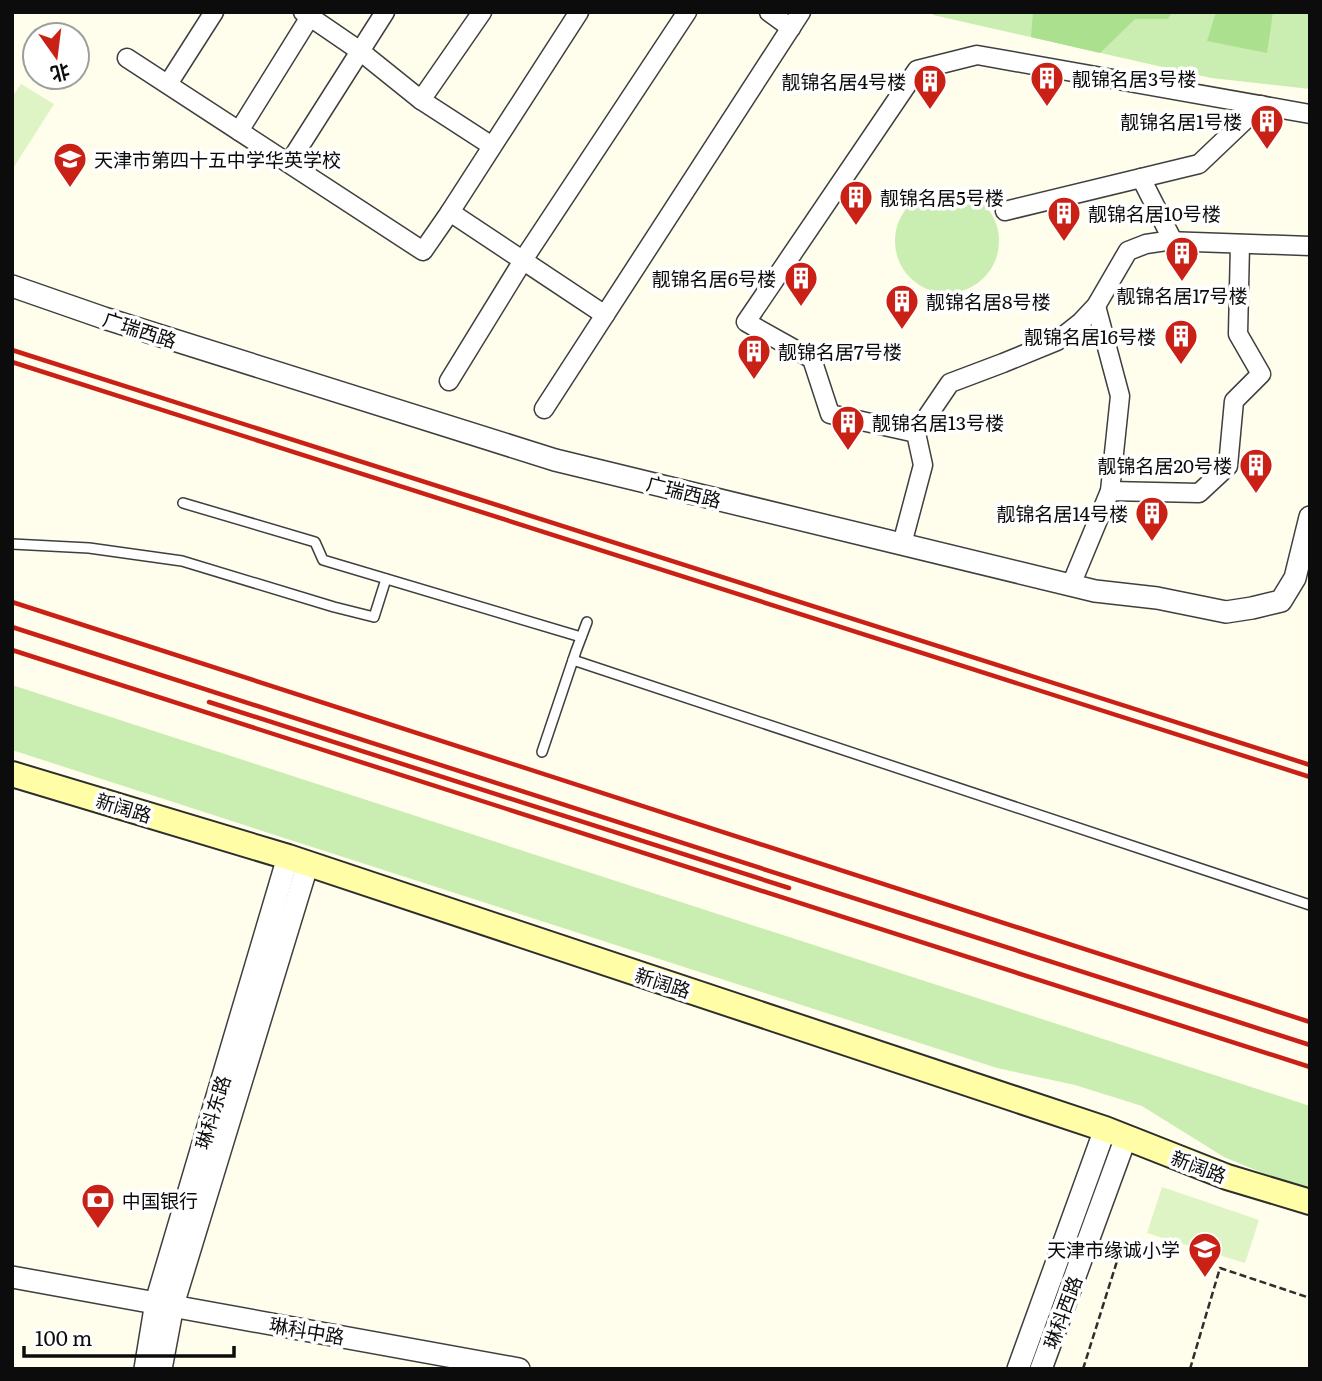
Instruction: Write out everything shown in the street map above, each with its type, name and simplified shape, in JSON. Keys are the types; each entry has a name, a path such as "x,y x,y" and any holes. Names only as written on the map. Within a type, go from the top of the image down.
{"main road":[{"name":"新阔路","path":"12,774 298,860 1116,1133 1227,1177 1310,1202"}],"street":[{"path":"168,84 214,12"},
{"path":"289,163 385,12"},
{"path":"421,100 482,12"},
{"path":"127,58 423,251 579,12"},
{"path":"449,381 523,260 687,12"},
{"path":"544,410 796,20 769,12"},
{"path":"239,131 309,14 421,100 492,146"},
{"path":"916,433 830,414 812,359 746,322 917,70 976,55 1310,114"},
{"path":"1005,211 1199,164 1261,105"},
{"path":"1141,178 1173,241"},
{"path":"450,212 605,315"},
{"path":"902,544 923,465 916,433 950,383 1057,341 1096,306 1128,251 1146,244 1173,241 1310,246"},
{"path":"1110,491 1199,493 1228,466 1234,401 1261,374 1238,334 1240,243"},
{"name":"广瑞西路","path":"12,286 104,318 555,460 1095,591 1157,598 1226,612 1281,601 1295,578 1310,517"},
{"path":"1071,585 1110,491 1120,396 1096,306"},
{"name":"琳科东路","path":"145,1369 298,860"},
{"name":"琳科西路","path":"1018,1369 1116,1133"},
{"name":"琳科西路","path":"1041,1369 1116,1133"},
{"name":"琳科中路","path":"12,1277 473,1369"},
{"name":"琳科中路","path":"12,1285 164,1308 519,1369"},
{"name":"琳科东路","path":"161,1369 164,1308"}],"lane":[{"path":"183,503 315,542 323,560 581,637"},
{"path":"12,544 89,548 182,561 374,617 386,579"},
{"path":"542,752 587,622"},
{"path":"573,660 1310,905"}],"path":[{"path":"1083,1369 1124,1239"},
{"path":"1190,1369 1220,1268 1310,1298"}],"green space":[{"path":"934,12 1310,12 1310,89 1211,78 933,15"},
{"path":"1033,12 1172,12 1168,19 1135,19 1100,53 1031,37"},
{"path":"1216,12 1273,12 1267,53 1207,41"},
{"path":"21,84 21,91 33,91 54,104 12,170 12,97"},
{"path":"947,189 967,193 984,204 995,221 999,241 995,261 984,278 967,289 947,293 927,289 910,278 899,261 895,241 899,221 910,204 927,193"},
{"path":"12,685 1310,1106 1310,1191 1224,1157 1142,1106 1075,1085 997,1068 12,750"},
{"path":"1162,1187 1259,1220 1245,1263 1147,1233"}],"railway":[{"path":"12,350 1310,765"},
{"path":"12,362 1310,777"},
{"path":"12,602 1310,1022"},
{"path":"12,627 1310,1045"},
{"path":"12,650 1310,1067"},
{"path":"209,702 789,888"}],"place":[{"name":"靓锦名居3号楼","path":"1047,108"},
{"name":"靓锦名居4号楼","path":"930,111"},
{"name":"靓锦名居1号楼","path":"1267,151"},
{"name":"天津市第四十五中学华英学校","path":"70,189"},
{"name":"靓锦名居5号楼","path":"856,227"},
{"name":"靓锦名居10号楼","path":"1064,243"},
{"name":"靓锦名居17号楼","path":"1182,283"},
{"name":"靓锦名居6号楼","path":"801,308"},
{"name":"靓锦名居8号楼","path":"902,331"},
{"name":"靓锦名居16号楼","path":"1181,366"},
{"name":"靓锦名居7号楼","path":"754,381"},
{"name":"靓锦名居13号楼","path":"848,452"},
{"name":"靓锦名居20号楼","path":"1256,495"},
{"name":"靓锦名居14号楼","path":"1152,543"},
{"name":"中国银行","path":"98,1230"},
{"name":"天津市缘诚小学","path":"1205,1279"}]}
